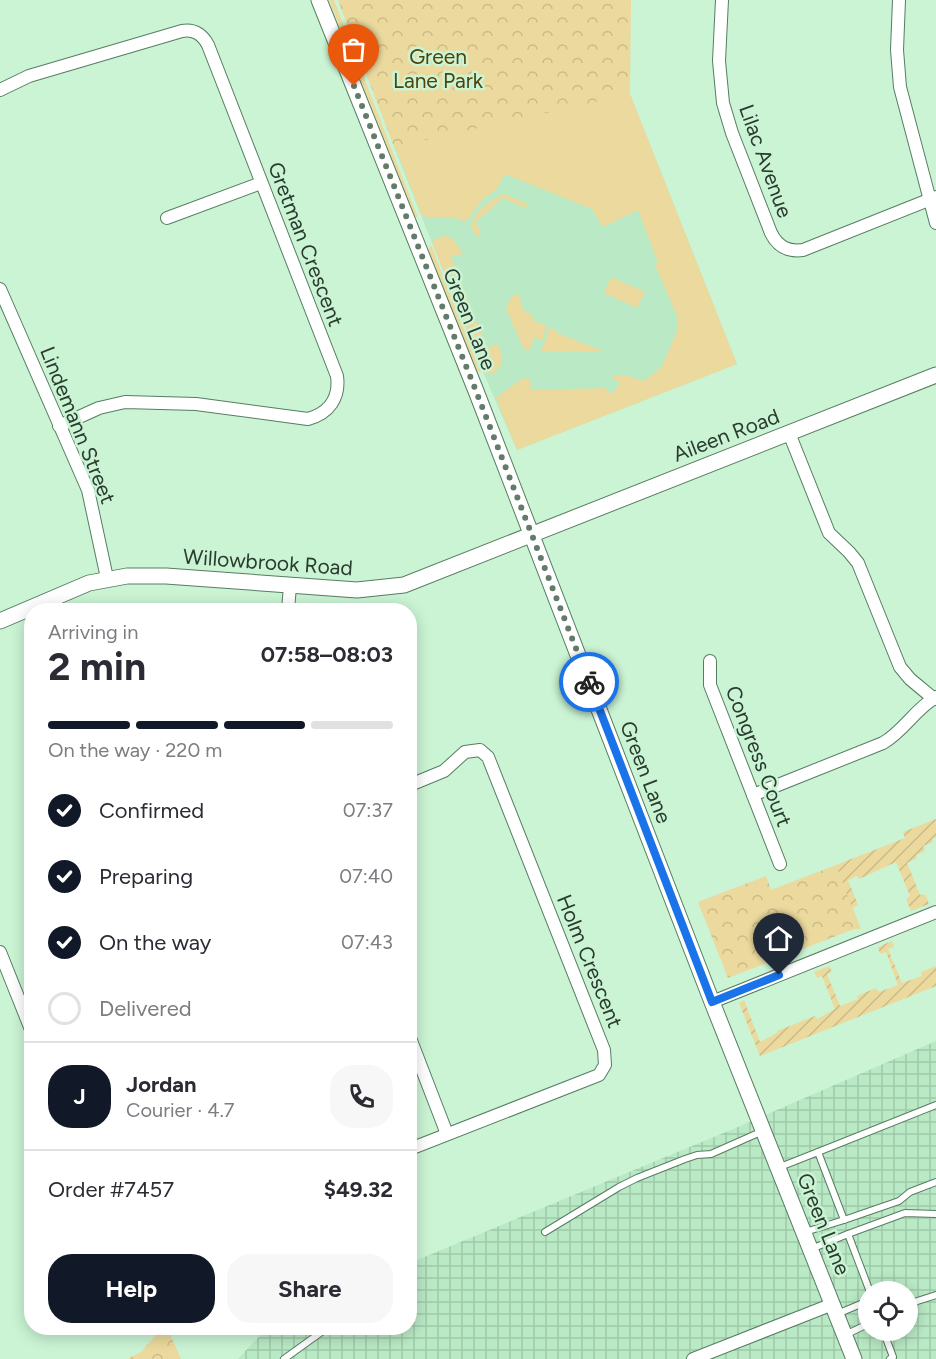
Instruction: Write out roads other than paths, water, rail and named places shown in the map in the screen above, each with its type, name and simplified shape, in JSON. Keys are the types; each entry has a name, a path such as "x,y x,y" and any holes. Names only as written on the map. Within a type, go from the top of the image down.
{"street":[{"name":"Green Lane","path":"319,0 532,535 712,1002 854,1359"},
{"name":"Lilac Avenue","path":"722,0 719,61 723,102 732,133 777,243 787,249 803,250 933,198"},
{"path":"899,0 897,50 900,87 933,198 936,223"},
{"name":"Gretman Crescent","path":"0,90 29,76 171,34 186,30 197,32 208,45 337,376 336,395 330,407 320,415 302,419 196,405 126,402 99,408 59,426"},
{"path":"167,218 261,183"},
{"name":"Lindemann Street","path":"0,290 88,490 107,578"},
{"name":"Aileen Road","path":"532,535 936,375"},
{"path":"753,795 883,743 896,734 917,710 935,698 910,679 900,667 858,563 829,533 789,433"},
{"name":"Willowbrook Road","path":"41,603 107,578 147,575 357,590 404,585 532,535"},
{"path":"289,603 290,586"},
{"name":"Willowbrook Road","path":"0,621 24,611"},
{"name":"Congress Court","path":"710,661 710,686 780,864"},
{"name":"Holm Crescent","path":"417,782 444,771 465,752 480,750 488,757 604,1050 605,1065 599,1075 417,1146"},
{"path":"712,1002 936,912"},
{"path":"0,952 24,1012"},
{"path":"417,1056 447,1134"},
{"path":"693,1359 835,1309"}],"lane":[{"path":"778,1167 936,1105"},
{"path":"545,1232 637,1178 685,1159 711,1154 764,1131"},
{"path":"818,1152 844,1220"},
{"path":"804,1232 899,1201 910,1192 936,1182"},
{"path":"811,1249 905,1213 936,1214"},
{"path":"848,1234 866,1281"},
{"path":"918,1301 936,1295"},
{"path":"835,1309 858,1303"},
{"path":"845,1335 858,1329"},
{"path":"284,1359 317,1335"},
{"path":"887,1341 893,1358 890,1359"}],"park label":[{"name":"Green Lane Park","path":"438,68"}]}
